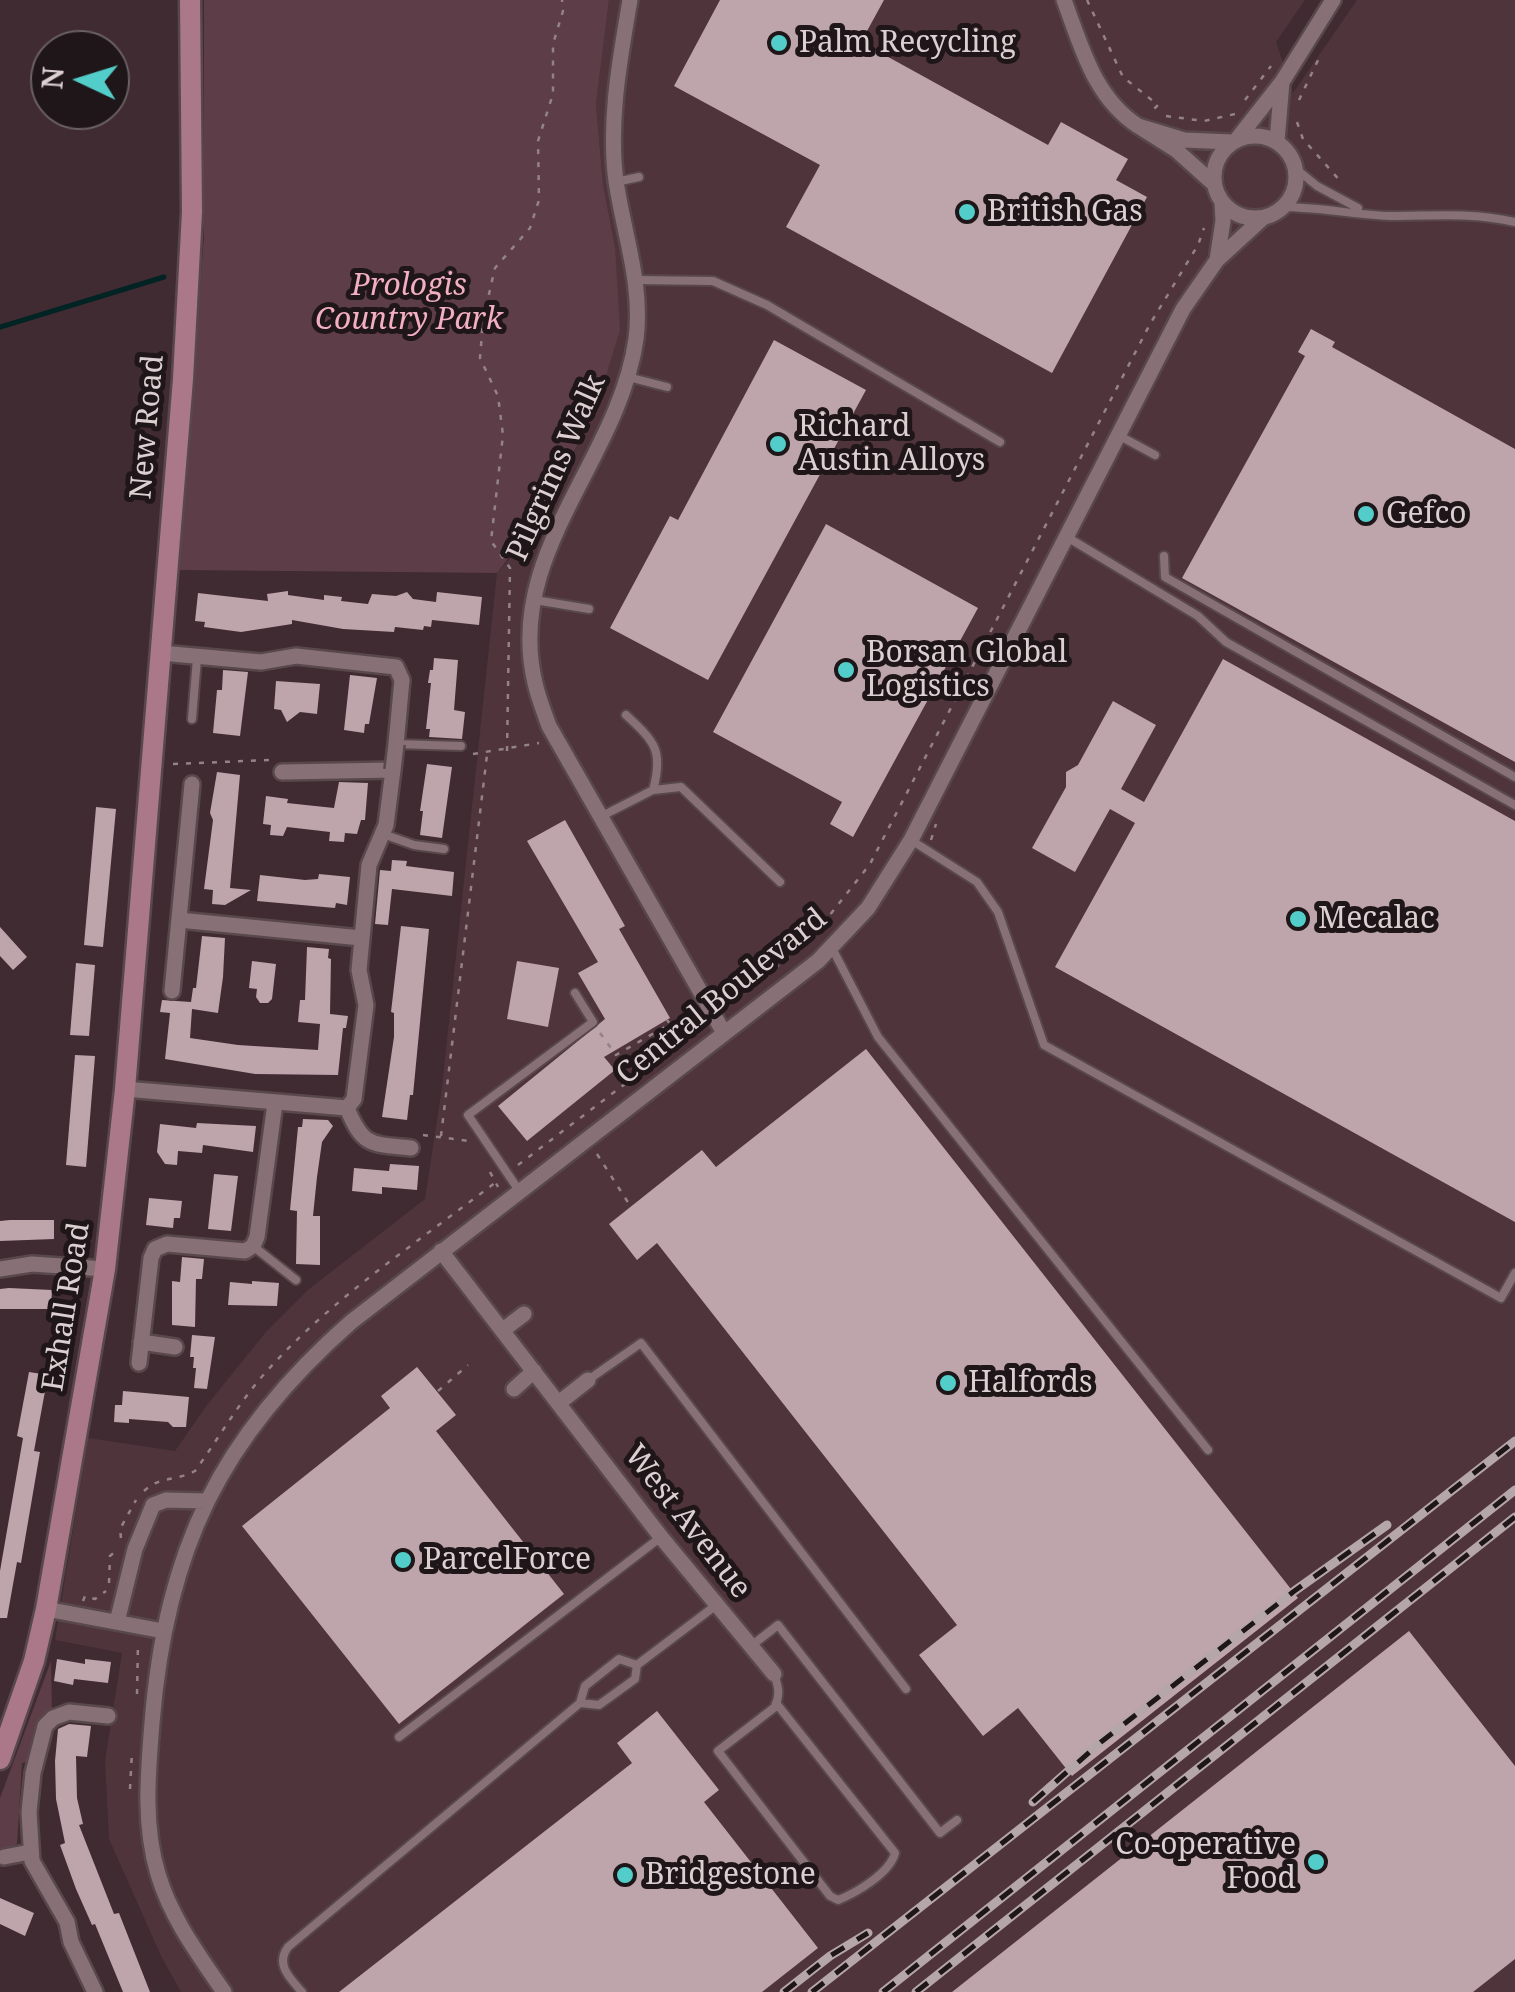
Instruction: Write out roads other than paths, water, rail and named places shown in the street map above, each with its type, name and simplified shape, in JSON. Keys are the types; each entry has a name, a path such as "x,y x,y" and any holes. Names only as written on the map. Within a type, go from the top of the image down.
{"street":[{"name":"New Road","path":"144,857 192,212 190,0"},
{"name":"Pilgrims Walk","path":"630,0 620,56 614,146 616,182 637,280 636,336 628,377 604,437 552,536 540,568 530,642 534,682 549,726 724,1033"},
{"path":"1064,0 1100,90 1117,112 1138,126 1176,150 1214,184 1222,202 1244,216 1264,217 1282,208 1294,188 1296,168 1290,155 1277,142 1261,135 1234,140 1184,140 1138,126"},
{"path":"1214,184 1216,162 1282,82 1332,0"},
{"path":"1277,142 1282,82"},
{"name":"Central Boulevard","path":"1217,260 1222,202"},
{"name":"Central Boulevard","path":"224,1992 172,1913 157,1871 147,1812 155,1685 163,1631 184,1553 223,1470 263,1411 306,1362 832,948 868,908 912,840 1183,309 1217,260 1264,217"},
{"path":"161,653 261,662 296,656 396,666 402,680 384,834 369,865 359,970 366,1005 354,1098 347,1108"},
{"path":"282,772 393,770"},
{"path":"172,990 192,784"},
{"name":"Exhall Road","path":"0,1758 34,1661 46,1609 105,1269 144,857"},
{"path":"178,920 361,938"},
{"path":"125,1089 347,1108"},
{"path":"139,1363 155,1249 167,1244 245,1251 253,1246 276,1103"},
{"path":"347,1108 358,1136 374,1144 411,1148"},
{"name":"West Avenue","path":"441,1252 661,1537 774,1674"},
{"path":"0,1270 32,1264 105,1269"},
{"path":"503,1330 524,1314"},
{"path":"141,1342 175,1347"},
{"path":"514,1388 534,1371"},
{"path":"560,1402 588,1380"},
{"path":"117,1622 135,1549 153,1505 166,1500 206,1501"},
{"path":"46,1609 163,1631"},
{"path":"94,1992 71,1942 67,1922 30,1852 33,1773 45,1726 53,1718 69,1712 108,1716"},
{"path":"4,1857 30,1852"}],"lane":[{"path":"1296,168 1352,207 1387,216"},
{"path":"616,182 639,178"},
{"path":"1282,208 1322,207 1387,216 1458,213 1515,222"},
{"path":"637,280 713,281 767,306 1000,442"},
{"path":"628,377 667,387"},
{"path":"1118,435 1155,456"},
{"path":"1066,537 1198,616 1226,642 1515,804"},
{"path":"1164,556 1166,577 1515,777"},
{"path":"533,600 590,609"},
{"path":"192,718 198,656"},
{"path":"626,715 652,739 659,768 652,790"},
{"path":"396,744 462,746"},
{"path":"602,816 652,790 681,788 780,882"},
{"path":"384,834 444,849"},
{"path":"912,840 977,882 998,912 1044,1045 1501,1298 1515,1273"},
{"path":"832,948 878,1036 1208,1450"},
{"path":"514,1197 508,1173 468,1114 593,1022 575,993"},
{"path":"253,1246 296,1280"},
{"path":"588,1380 641,1344 906,1689"},
{"path":"399,1736 661,1537"},
{"path":"580,1703 599,1706 634,1679 637,1665 718,1604"},
{"path":"750,1646 778,1625 940,1834 958,1820"},
{"path":"302,1992 284,1970 283,1954 288,1947 580,1703 586,1686 619,1659 637,1665"},
{"path":"774,1674 780,1694 776,1703 718,1751 830,1896 838,1900 852,1895 893,1862 895,1853 776,1703"}],"waterway":[{"path":"0,327 164,277"}],"railway":[{"path":"812,1992 1515,1441"},
{"path":"883,1992 1515,1490"},
{"path":"916,1992 1515,1517"},
{"path":"1033,1802 1101,1742 1293,1592 1387,1525"},
{"path":"784,1992 830,1956 868,1933"}],"place":[{"name":"Palm Recycling","path":"779,43"},
{"name":"British Gas","path":"967,212"},
{"name":"Richard Austin Alloys","path":"778,444"},
{"name":"Gefco","path":"1366,514"},
{"name":"Borsan Global Logistics","path":"846,670"},
{"name":"Mecalac","path":"1298,919"},
{"name":"Halfords","path":"948,1383"},
{"name":"ParcelForce","path":"403,1560"},
{"name":"Co-operative Food","path":"1316,1862"},
{"name":"Bridgestone","path":"625,1875"}],"park label":[{"name":"Prologis Country Park","path":"409,303"}]}
